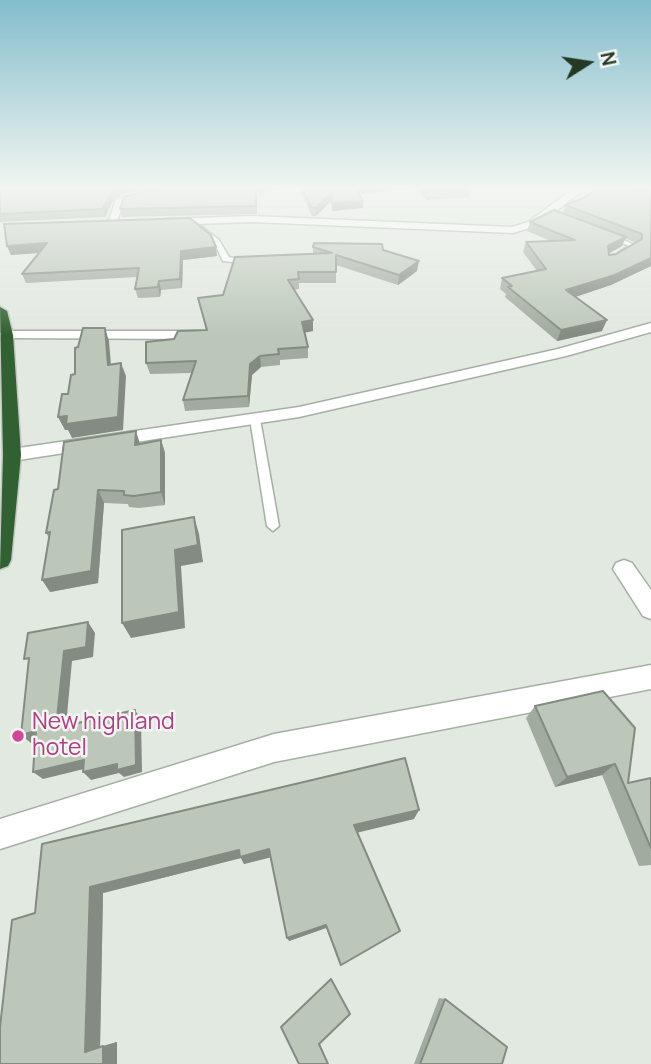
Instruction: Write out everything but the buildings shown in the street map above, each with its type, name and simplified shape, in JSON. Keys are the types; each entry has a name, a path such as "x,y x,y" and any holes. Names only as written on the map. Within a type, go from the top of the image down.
{"highway":[{"path":"0,311 6,335 12,455 0,558"}],"street":[{"path":"12,455 157,431 299,412 550,355 651,327"},
{"path":"6,335 196,335"},
{"path":"624,569 651,609"},
{"path":"0,834 274,748 651,677"}],"lane":[{"path":"210,236 217,241 226,259 262,262"},
{"path":"609,236 634,246 617,255"},
{"path":"255,419 273,526"}],"place":[{"name":"New highland hotel","path":"18,736"}]}
